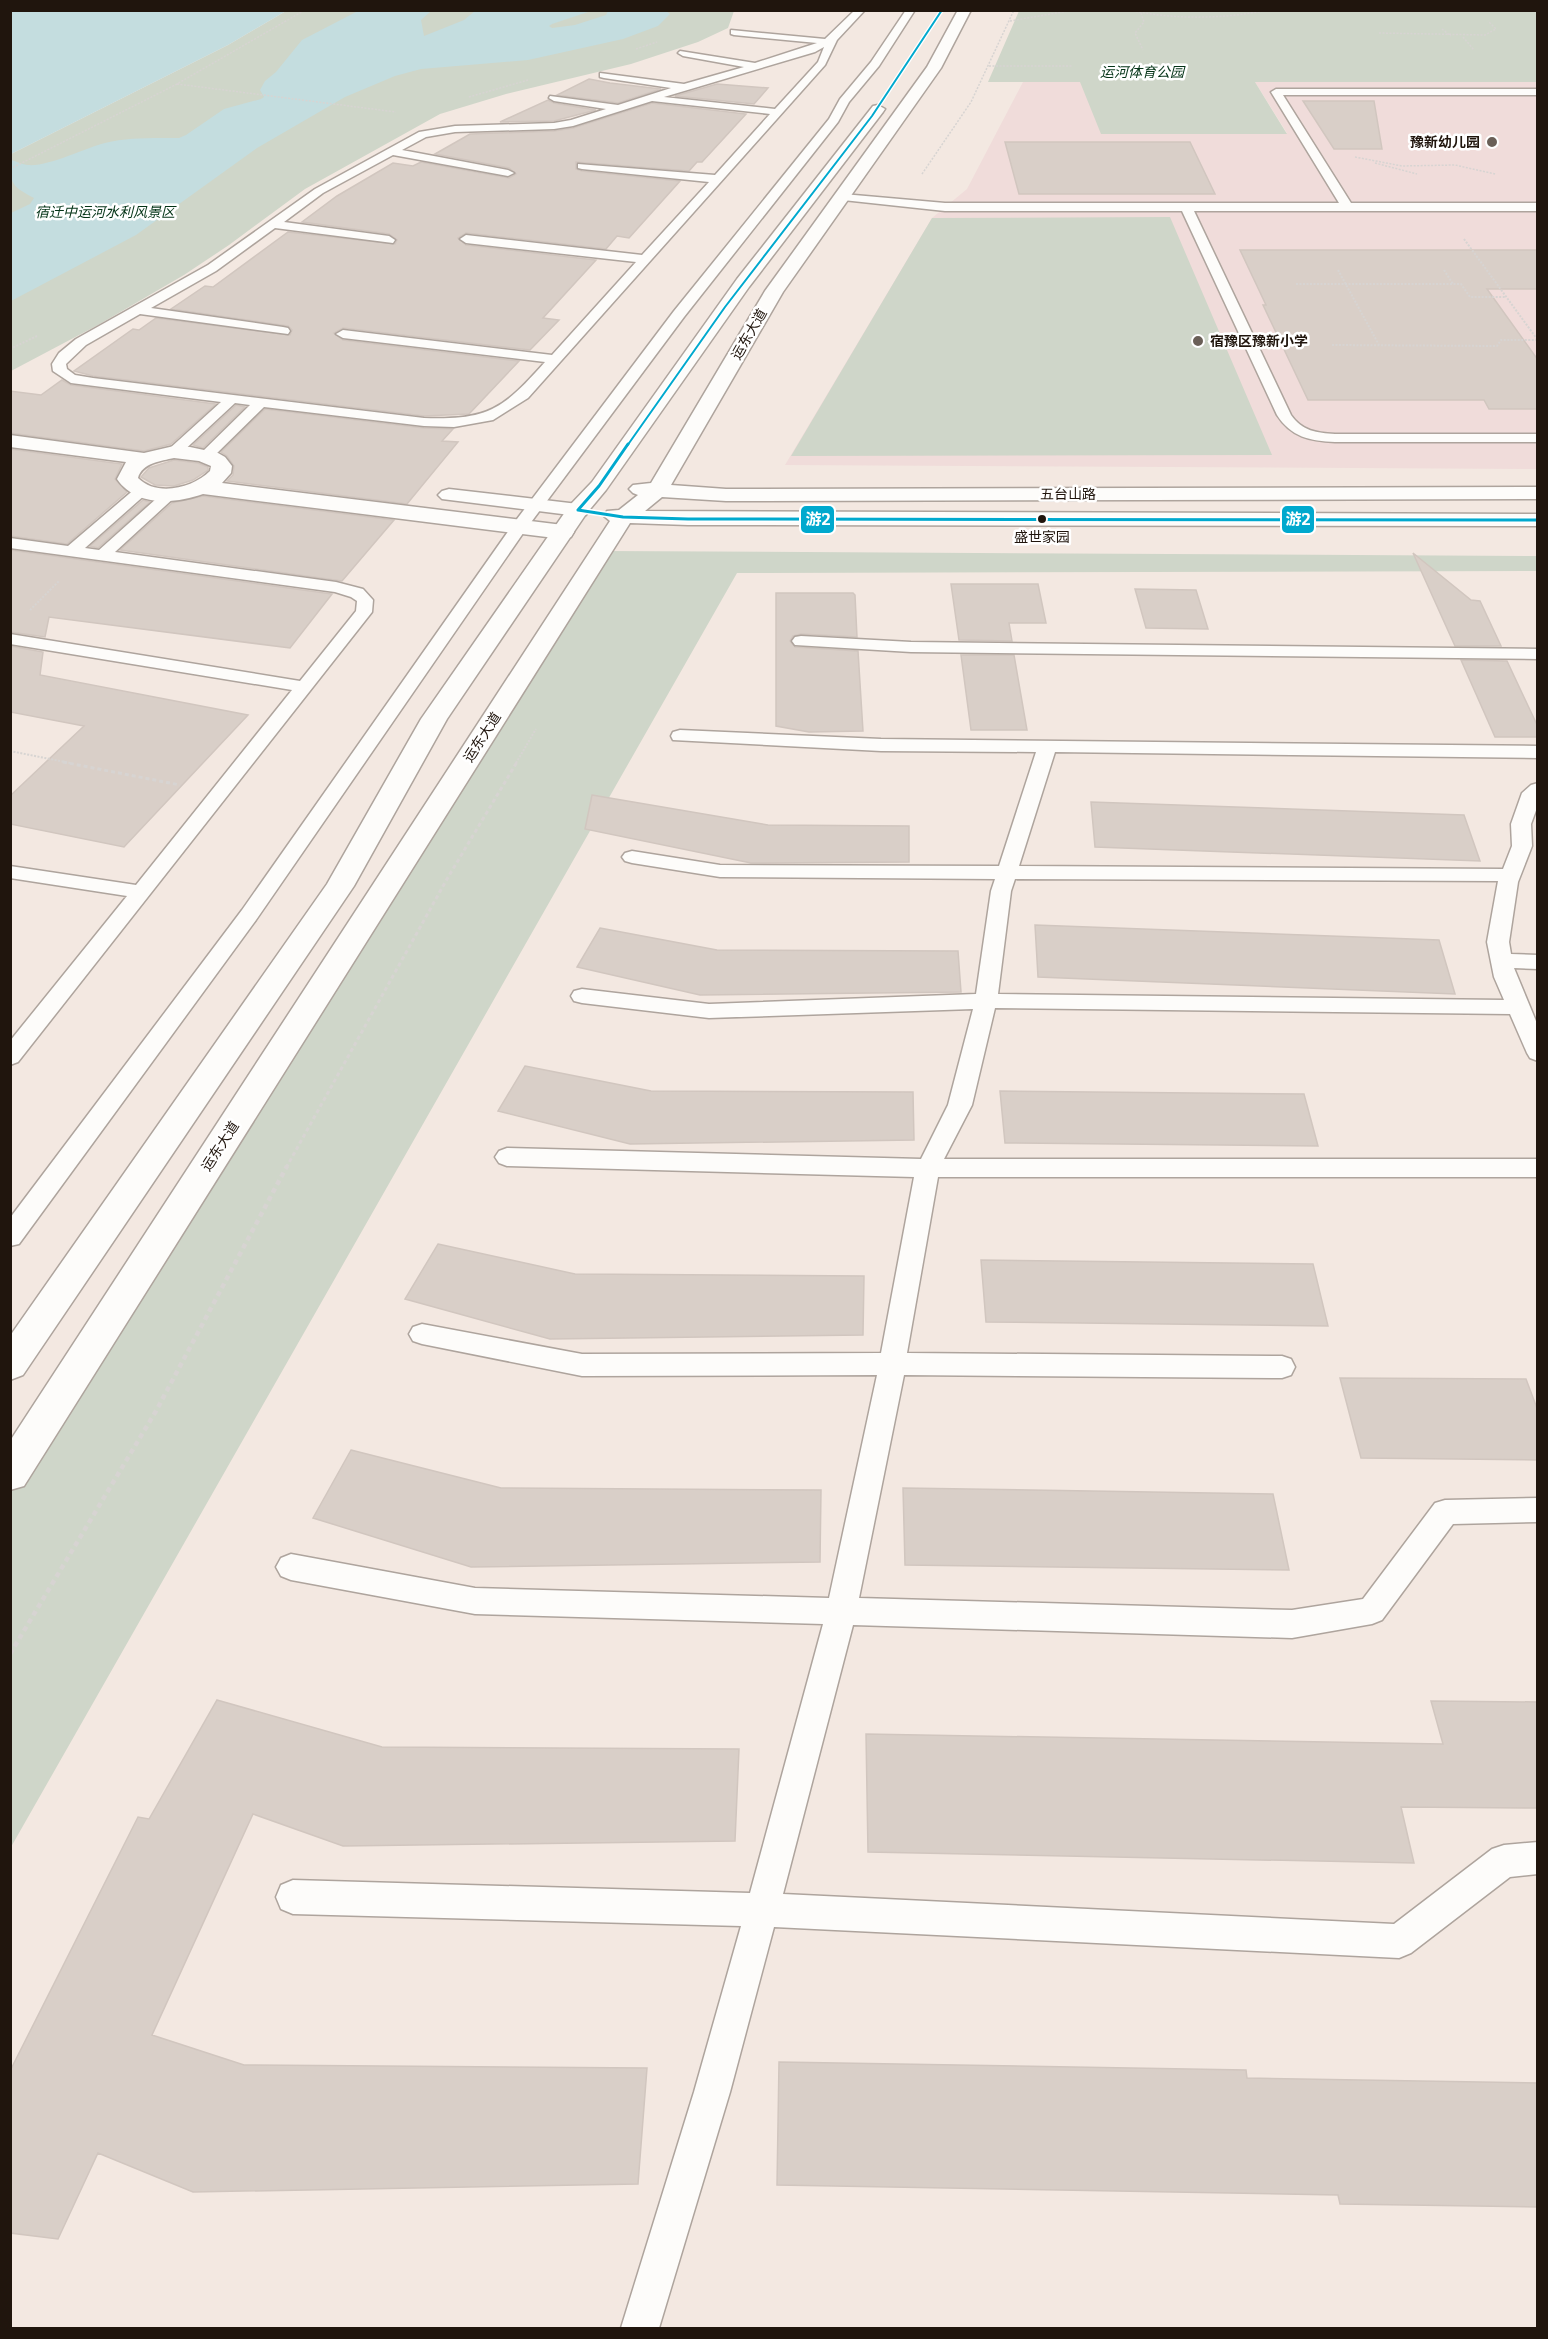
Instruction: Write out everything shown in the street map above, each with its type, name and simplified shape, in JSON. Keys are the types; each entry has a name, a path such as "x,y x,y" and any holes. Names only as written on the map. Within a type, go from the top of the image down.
{"main road":[{"name":"运东大道","path":"10,1365 340,886 434,719 570,521 599,486 743,283 910,67 942,10"},
{"name":"运东大道","path":"10,1474 622,517 658,490 774,291 934,68 965,10"},
{"path":"10,441 146,459 174,452 244,471"},
{"path":"134,485 128,472 146,459"},
{"path":"103,476 171,494 201,487 212,481 219,474 214,461"},
{"name":"五台山路","path":"599,486 726,495 1536,496"},
{"path":"201,487 520,526 570,521"},
{"path":"431,492 536,505 570,521"},
{"name":"五台山路","path":"570,521 622,517 1538,520"}],"lane":[{"path":"831,41 822,63 523,395 503,412 486,420 463,423 424,422 71,379 60,371 58,364 81,342 212,268 319,191 423,134 439,131 554,126 619,108 812,50 831,41 861,10"},
{"path":"10,1237 249,915 520,526 678,314 834,120 844,100 876,64 911,10"},
{"path":"734,32 831,41"},
{"path":"683,53 756,66"},
{"path":"604,75 685,87"},
{"path":"1347,207 1276,92 1538,92"},
{"path":"554,98 619,108"},
{"path":"648,99 777,112"},
{"path":"391,152 508,173"},
{"path":"582,166 717,179"},
{"path":"843,197 945,207 1538,207"},
{"path":"1186,207 1289,426 1298,433 1335,438 1538,438"},
{"path":"272,224 389,240"},
{"path":"466,239 645,259"},
{"path":"138,310 283,331"},
{"path":"343,334 555,359"},
{"path":"174,452 232,399"},
{"path":"214,461 261,402"},
{"path":"87,554 134,485"},
{"path":"87,554 171,494"},
{"path":"10,543 336,587 357,593 365,600 364,612 10,1058"},
{"path":"10,639 304,687"},
{"path":"801,641 910,647 1538,654"},
{"path":"680,736 881,745 1538,752"},
{"path":"640,2328 712,2092 831,1657 892,1364 928,1168 960,1105 986,1001 1001,891 1047,747"},
{"path":"1538,789 1532,793 1521,824 1530,848 1511,875 1498,942 1505,977 1538,1053"},
{"path":"632,857 720,871 1511,875"},
{"path":"10,872 142,892"},
{"path":"1502,961 1538,962"},
{"path":"582,996 709,1011 986,1001 1518,1007"},
{"path":"507,1157 928,1168 1538,1168"},
{"path":"422,1335 582,1365 892,1364 1282,1367"},
{"path":"291,1567 475,1601 1292,1624 1372,1611 1445,1512 1538,1510"},
{"path":"293,1897 762,1910 1399,1941 1504,1861 1538,1858"}],"path":[{"path":"10,168 177,84 305,10"},
{"path":"899,202 925,170 971,102 1014,10"},
{"path":"1010,21 1074,10"},
{"path":"1129,10 1141,14 1196,19 1224,18 1269,10"},
{"path":"1372,10 1378,11"},
{"path":"1141,14 1144,22 1135,33 1143,50"},
{"path":"1379,33 1462,37 1491,34 1496,29 1488,21"},
{"path":"1401,27 1407,33"},
{"path":"1442,29 1452,36"},
{"path":"1462,37 1474,50"},
{"path":"989,66 1073,66"},
{"path":"177,84 401,113"},
{"path":"1420,174 1355,157 1402,166 1455,165 1498,174"},
{"path":"1482,176 1503,178"},
{"path":"1332,345 1497,346 1501,340 1538,340 1440,207"},
{"path":"1338,270 1380,345"},
{"path":"1444,270 1453,284"},
{"path":"1296,284 1461,284 1470,297 1506,297"},
{"path":"28,612 87,554"},
{"path":"10,1654 156,1411 291,1158 441,890 536,728"},
{"path":"10,751 220,793"}],"shaded area":[{"name":"宿豫区豫新小学","path":"1023,82 1080,82 1287,133 1255,82 1537,82 1537,469 785,465 932,218 967,189"}],"green space":[{"name":"宿迁中运河水利风景区","path":"286,11 734,11 728,28 698,42 631,64 506,94 440,114 305,189 184,275 98,325 11,371 11,154 228,45"},
{"name":"运河体育公园","path":"1019,11 1537,11 1537,82 1255,82 1287,134 1101,134 1080,82 988,82"},
{"path":"1170,217 1272,455 791,456 932,218"},
{"path":"602,551 1537,556 1537,571 737,573 11,1847 11,1442"}],"water":[{"path":"11,10 286,11 228,45 11,154"},
{"path":"358,11 431,11 421,20 424,36 464,20 475,11 591,11 552,24 549,26 552,28 575,25 606,15 608,11 666,11 670,14 658,26 623,39 528,60 421,69 395,76 345,97 257,148 136,235 11,301 11,213 30,204 34,198 14,184 11,175 11,160 26,165 36,165 114,141 179,138 186,135 224,109 264,97 260,90 265,81 276,72 302,40"}],"building":[{"path":"589,79 661,89 618,103 557,95"},
{"path":"717,84 768,88 754,104 675,96"},
{"path":"548,100 596,110 554,121 500,122"},
{"path":"1303,101 1374,101 1382,149 1334,149"},
{"path":"652,103 746,114 702,162 697,162 689,171 576,162 576,169 582,171 680,181 629,238 617,236 606,249 466,233 458,238 466,245 596,260 543,318 559,320 530,350 343,328 334,333 343,340 519,361 469,414 424,416 93,376 74,371 133,329 139,330 156,318 290,335 292,330 288,326 171,309 205,286 213,287 288,232 395,244 397,240 389,234 302,222 337,196 393,163 413,166 421,162 509,178 516,174 509,168 435,154 470,134 554,131 573,128"},
{"path":"1005,142 1190,142 1215,194 1019,194"},
{"path":"1240,250 1538,250 1538,289 1487,289 1538,360 1538,409 1489,409 1484,400 1308,400"},
{"path":"62,380 71,385 216,404 171,444 144,451 10,433 10,391 41,395"},
{"path":"236,405 245,407 203,448 193,445"},
{"path":"265,409 424,428 453,429 442,441 458,442 407,504 227,481 233,475 234,466 221,452"},
{"path":"10,449 122,464 115,479 127,492 67,544 10,536"},
{"path":"174,460 198,463 208,467 208,470 193,480 174,486 155,485 141,477 149,468"},
{"path":"203,496 394,520 342,581 120,550 172,503"},
{"path":"143,500 150,502 98,548 90,546"},
{"path":"10,550 332,594 290,648 49,617 45,637 10,632"},
{"path":"1413,553 1471,600 1480,601 1501,646 1455,646"},
{"path":"951,584 1038,584 1046,623 1009,623 1012,641 959,640"},
{"path":"1135,589 1196,590 1208,629 1146,628"},
{"path":"776,593 853,593 855,595 857,637 801,634 793,636 790,641 795,647 858,651 863,731 809,732 776,726"},
{"path":"10,646 43,652 40,675 248,715 124,847 10,824 10,796 84,726 10,712"},
{"path":"961,655 1014,655 1027,730 971,730"},
{"path":"1461,660 1507,661 1538,727 1538,737 1495,737"},
{"path":"592,795 768,825 909,826 909,862 751,863 585,829"},
{"path":"1091,802 1464,815 1480,861 1095,847"},
{"path":"1035,925 1439,940 1455,994 1038,977"},
{"path":"600,928 717,950 958,951 961,992 700,995 577,967"},
{"path":"525,1066 651,1091 913,1092 914,1140 630,1144 498,1111"},
{"path":"1000,1091 1304,1094 1318,1146 1005,1143"},
{"path":"438,1244 575,1274 864,1276 863,1335 550,1339 405,1299"},
{"path":"981,1260 1313,1264 1328,1326 986,1322"},
{"path":"1340,1378 1526,1379 1538,1411 1538,1460 1361,1458"},
{"path":"351,1450 501,1488 821,1490 820,1562 471,1567 313,1518"},
{"path":"903,1488 1273,1494 1289,1570 905,1565"},
{"path":"217,1700 382,1747 739,1749 735,1841 343,1846 253,1814 152,2035 244,2065 647,2068 638,2184 193,2192 98,2153 58,2239 10,2233 10,2071 138,1817 149,1819"},
{"path":"1431,1701 1538,1702 1538,1808 1401,1807 1414,1863 868,1852 866,1734 1443,1744"},
{"path":"779,2062 1246,2070 1247,2078 1538,2083 1538,2207 1340,2204 1338,2195 777,2185"}],"transit line":[{"name":"游2","path":"578,510 599,486 725,307 872,116 942,10"},
{"name":"游2","path":"578,510 623,517 688,519 1538,520"}],"place":[{"name":"豫新幼儿园","path":"1492,142"},
{"name":"宿豫区豫新小学","path":"1198,341"},
{"name":"盛世家园","path":"1042,519"}]}
